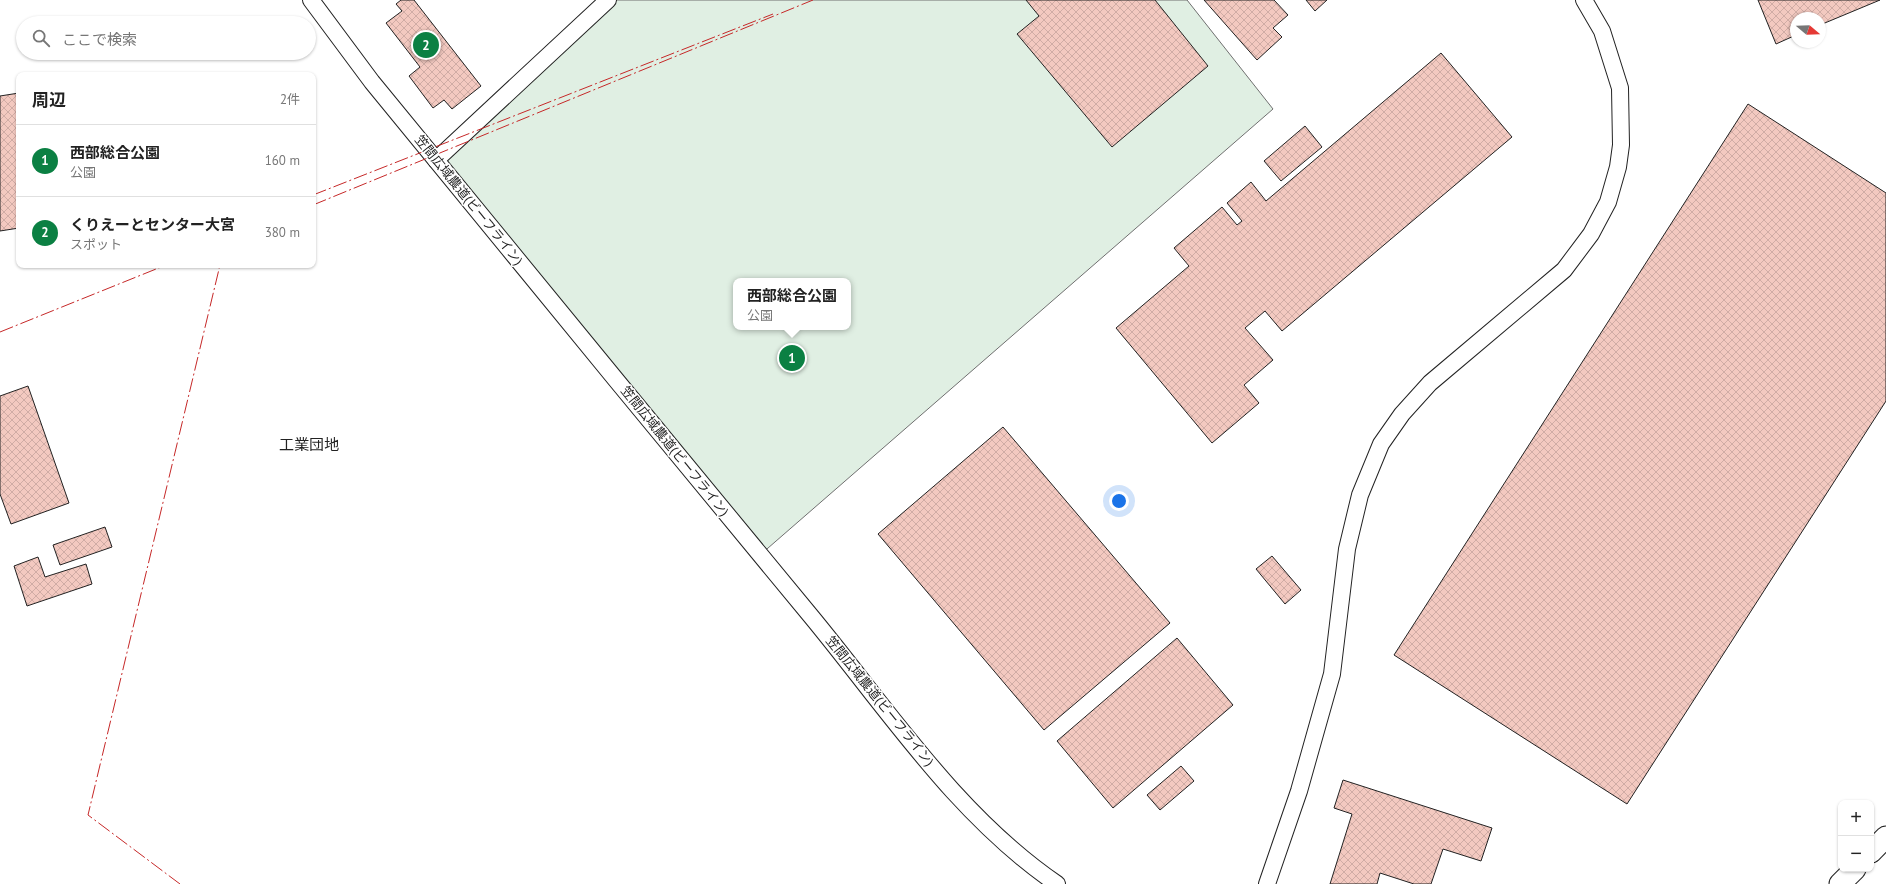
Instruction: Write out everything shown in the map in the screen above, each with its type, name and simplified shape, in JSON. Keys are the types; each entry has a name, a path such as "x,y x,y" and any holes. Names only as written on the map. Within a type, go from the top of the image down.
{"main road":[{"path":"1874,849 1886,837"},
{"path":"1840,884 1852,872"}],"street":[{"name":"笠間広域農道(ビーフライン)","path":"311,0 372,82 843,656 926,760 973,813 1030,866 1057,884"},
{"path":"436,160 608,0"},
{"path":"1267,884 1299,791 1332,674 1347,549 1360,495 1381,444 1402,414 1430,383 1564,270 1591,234 1608,202 1618,167 1621,145 1620,88 1602,31 1584,0"}],"green space":[{"path":"608,0 1187,0 1273,109 760,555 436,160"}],"building":[{"path":"401,0 414,0 481,86 452,109 444,100 433,108 409,76 420,67 386,23 402,11 396,4"},
{"path":"1026,0 1155,0 1208,66 1112,147 1017,34 1039,16"},
{"path":"1204,0 1274,0 1288,15 1273,28 1282,37 1257,60"},
{"path":"1306,0 1327,0 1315,11"},
{"path":"1758,0 1880,0 1826,22 1826,12 1790,12 1790,38 1776,44"},
{"path":"1441,53 1512,137 1282,331 1265,311 1245,328 1273,360 1244,385 1259,403 1212,443 1116,328 1189,266 1174,248 1222,207 1237,225 1242,221 1227,203 1251,182 1266,201"},
{"path":"16,93 16,228 0,231 0,96"},
{"path":"1748,104 1886,193 1886,401 1627,804 1394,655"},
{"path":"1305,126 1322,147 1281,181 1264,161"},
{"path":"28,386 69,503 11,524 0,494 0,396"},
{"path":"1003,427 1170,623 1044,730 878,534"},
{"path":"105,527 112,547 60,565 53,545"},
{"path":"1272,556 1301,590 1285,604 1256,569"},
{"path":"38,557 45,577 86,564 92,584 27,606 14,566"},
{"path":"1177,638 1233,705 1113,808 1057,741"},
{"path":"1181,766 1194,781 1160,810 1147,795"},
{"path":"1343,780 1492,828 1481,861 1443,849 1431,884 1414,884 1380,873 1377,884 1330,884 1352,814 1334,808"}],"power":[{"path":"316,204 813,0"},
{"path":"316,194 773,14"},
{"path":"0,332 159,268"},
{"path":"180,884 88,815 219,268"}],"place":[{"name":"くりえーとセンター大宮","path":"426,45"},
{"name":"西部総合公園","path":"792,358"}],"district":[{"name":"工業団地","path":"309,444"}]}
